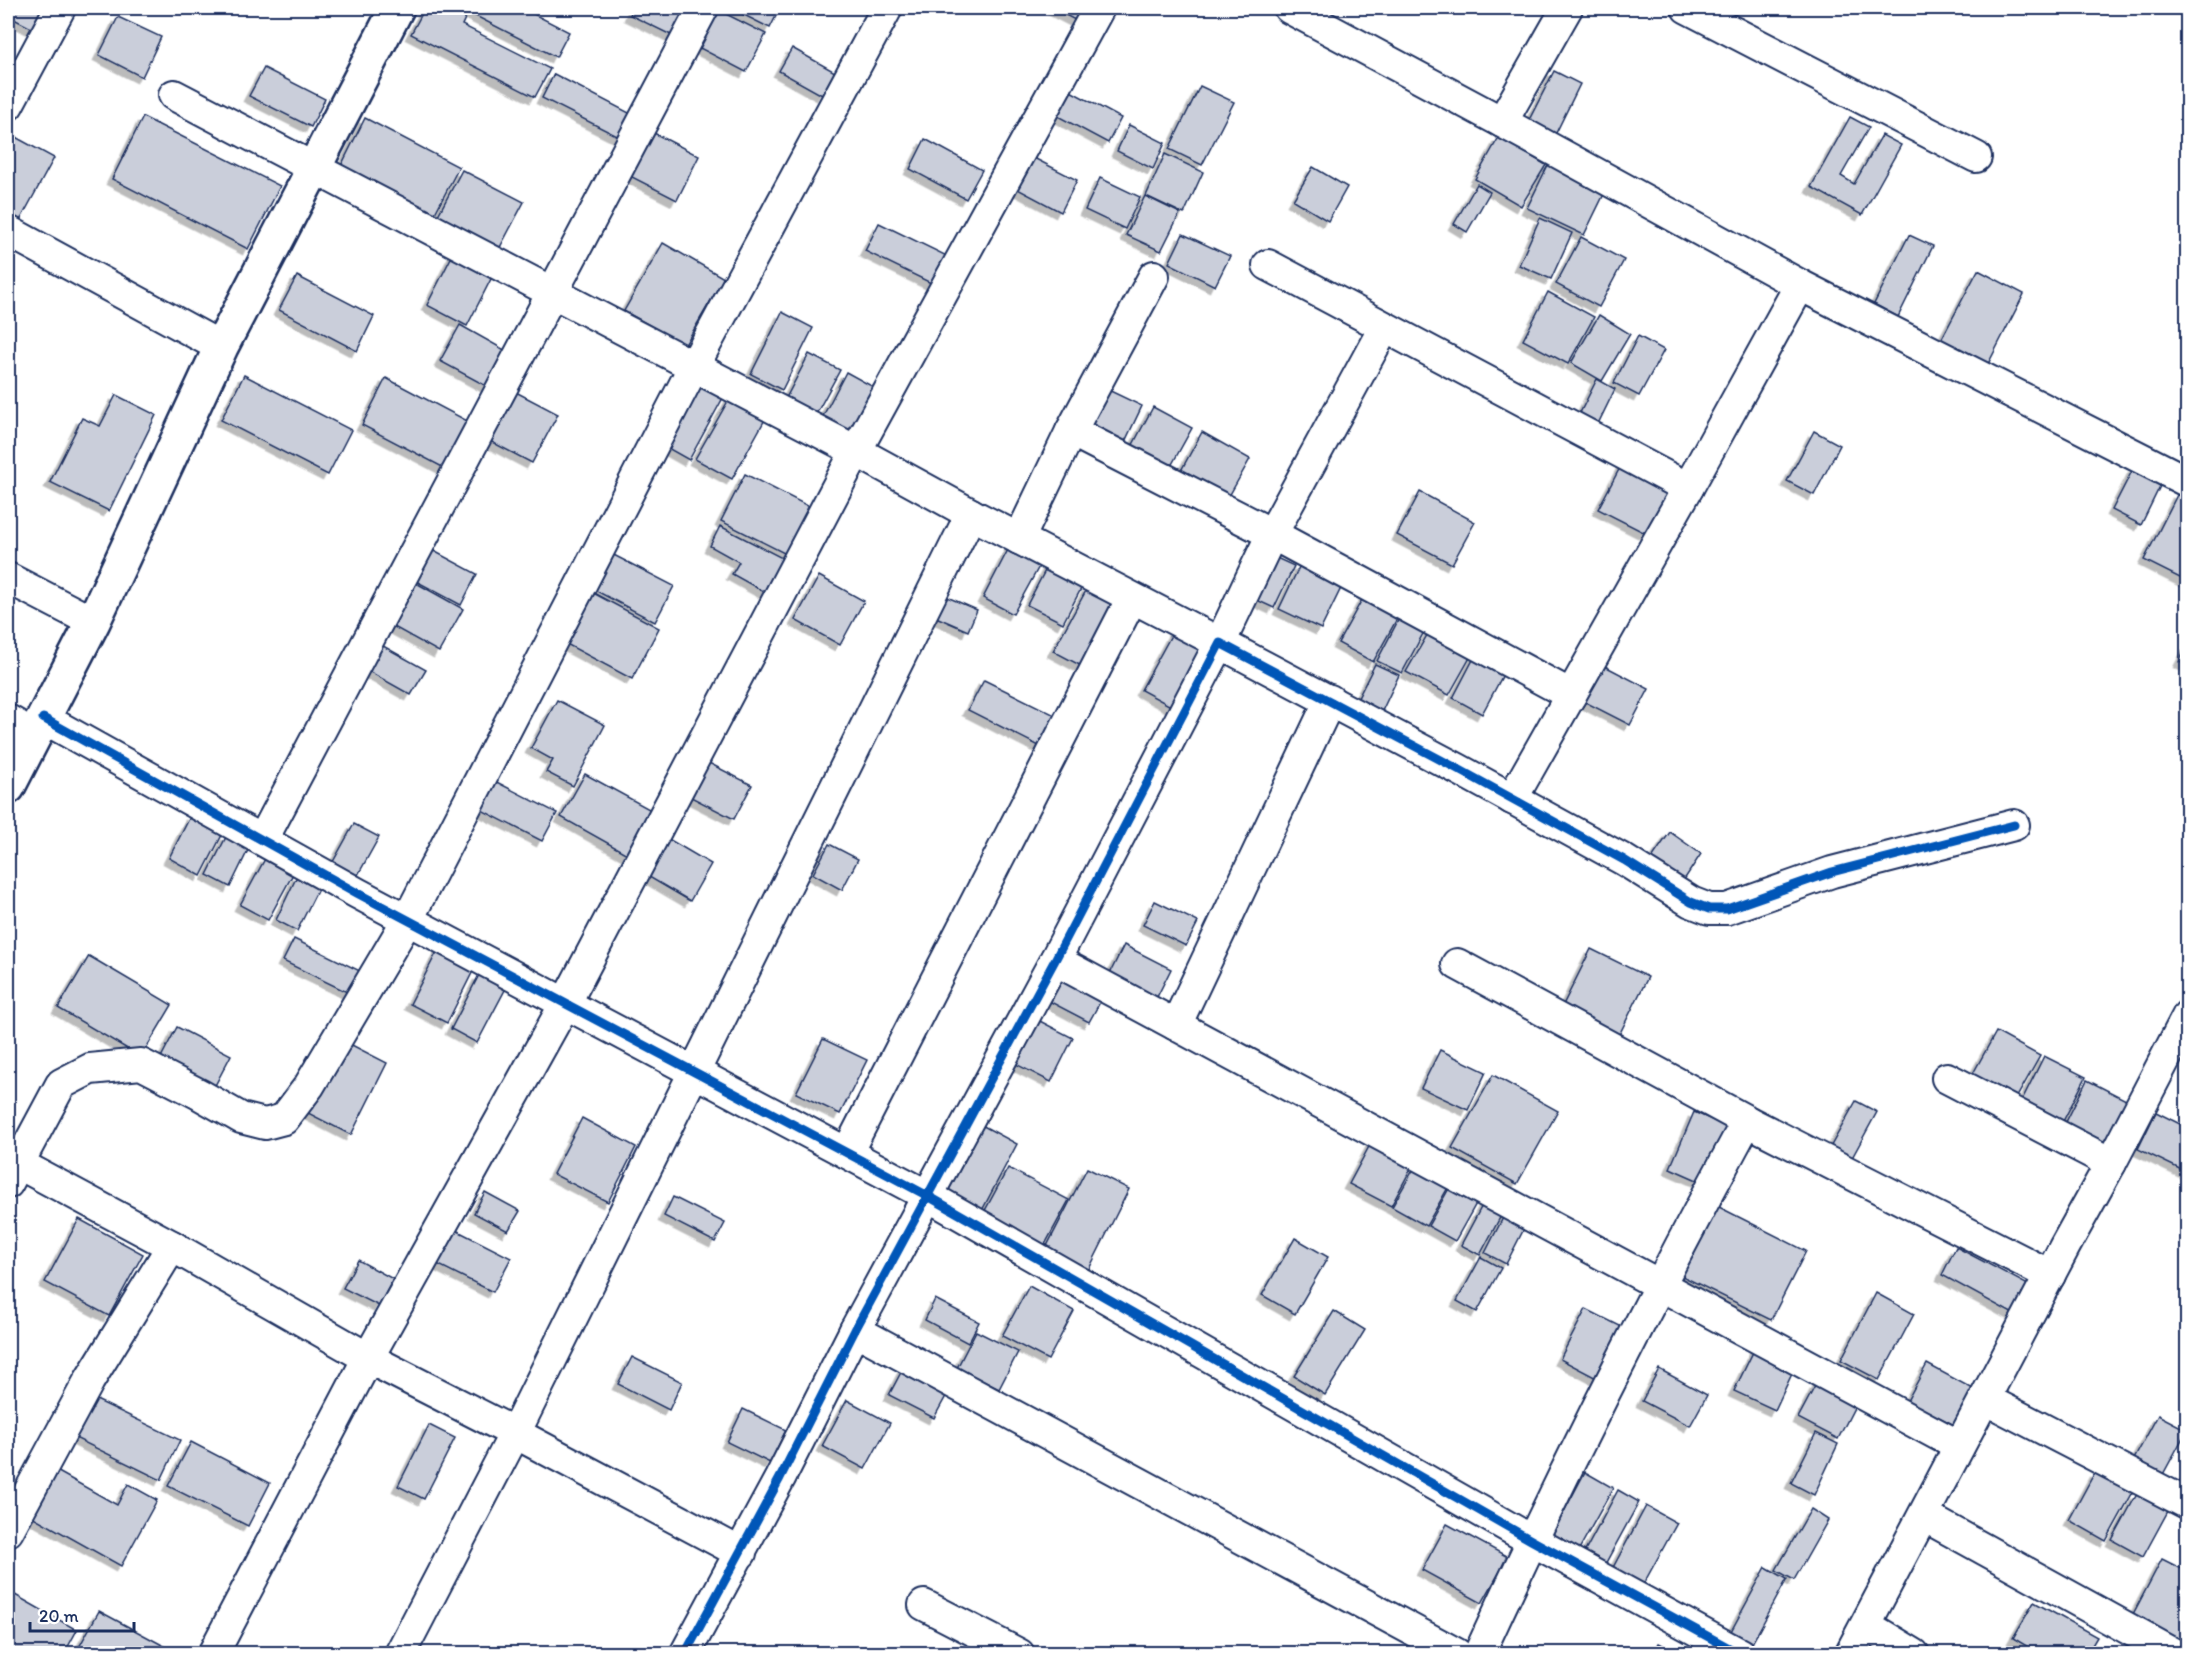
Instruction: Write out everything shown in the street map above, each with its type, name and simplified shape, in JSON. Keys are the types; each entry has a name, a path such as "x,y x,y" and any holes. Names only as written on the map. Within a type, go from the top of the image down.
{"street":[{"path":"8,105 60,8"},
{"path":"8,787 28,724 93,622 221,347 397,8"},
{"path":"263,839 703,8"},
{"path":"741,1552 368,1358 172,1246 11,1168 61,1084 90,1069 141,1064 241,1119 265,1124 284,1119 309,1086 408,919 693,368 887,8"},
{"path":"213,1653 368,1358 565,1004 856,451 1099,8"},
{"path":"1289,8 1800,285 2187,482"},
{"path":"1502,122 1567,8"},
{"path":"1687,8 1976,157"},
{"path":"174,95 1330,700 1624,860 1691,902 1709,909 1727,909 1832,872 2014,825"},
{"path":"8,231 221,347"},
{"path":"1268,265 1688,488"},
{"path":"1019,539 1071,431 1154,276"},
{"path":"1512,799 1800,285"},
{"path":"685,1653 741,1552 855,1330 1055,960 1220,643 1272,534 1384,328"},
{"path":"1071,431 1272,534 1571,695"},
{"path":"400,1653 515,1433 972,514"},
{"path":"8,578 93,622"},
{"path":"847,1153 1132,598"},
{"path":"1176,1025 1330,700"},
{"path":"28,724 263,839 357,893 928,1196 1531,1540 1740,1653"},
{"path":"1055,960 1959,1446"},
{"path":"1457,964 1747,1121 2050,1275"},
{"path":"1850,1653 2050,1275 2184,1030"},
{"path":"1947,1078 2111,1163"},
{"path":"1479,1653 1531,1540 1659,1284 1747,1121"},
{"path":"8,1531 88,1382 172,1246"},
{"path":"855,1330 1457,1653"},
{"path":"1985,1399 2187,1504"},
{"path":"1924,1516 2174,1653"},
{"path":"924,1605 1019,1653"},
{"path":"1866,1625 1914,1653"}],"building":[{"path":"8,8 49,8 37,31 8,16"},
{"path":"425,8 522,8 569,32 556,57 468,12 462,25 550,69 535,97 411,34"},
{"path":"633,8 670,8 684,14 673,36 630,15"},
{"path":"714,8 766,34 746,72 694,45"},
{"path":"730,8 780,8 770,28"},
{"path":"1052,8 1081,8 1075,20"},
{"path":"118,17 161,37 142,77 99,55"},
{"path":"792,48 835,72 822,95 779,71"},
{"path":"264,68 325,99 311,127 249,96"},
{"path":"1554,71 1580,84 1555,135 1528,122"},
{"path":"554,74 635,116 623,139 542,98"},
{"path":"1200,86 1234,102 1202,165 1169,149"},
{"path":"1063,87 1121,118 1108,143 1050,112"},
{"path":"143,117 280,186 248,249 112,179"},
{"path":"1850,117 1869,127 1841,176 1854,184 1882,135 1901,145 1862,215 1811,187"},
{"path":"365,118 459,167 433,217 340,168"},
{"path":"1129,125 1165,143 1153,169 1117,151"},
{"path":"650,131 699,156 677,200 628,175"},
{"path":"8,133 54,158 17,226 8,221"},
{"path":"1499,137 1546,165 1521,206 1475,179"},
{"path":"925,139 982,170 966,199 910,169"},
{"path":"1026,154 1077,180 1061,212 1010,185"},
{"path":"1165,154 1203,172 1184,214 1146,196"},
{"path":"1549,163 1606,190 1584,235 1527,208"},
{"path":"1313,167 1347,187 1328,221 1293,200"},
{"path":"462,170 524,202 498,251 436,219"},
{"path":"1100,178 1140,197 1125,229 1085,210"},
{"path":"1477,184 1490,192 1467,232 1454,224"},
{"path":"1145,196 1180,213 1161,251 1126,235"},
{"path":"1540,218 1572,233 1551,279 1519,265"},
{"path":"879,223 951,258 937,286 865,251"},
{"path":"1183,234 1230,256 1215,286 1169,263"},
{"path":"1909,235 1933,246 1898,317 1874,304"},
{"path":"1581,237 1624,260 1599,307 1556,284"},
{"path":"663,243 724,278 685,345 624,311"},
{"path":"455,250 495,271 467,326 427,305"},
{"path":"1978,270 2024,294 1988,364 1941,340"},
{"path":"297,276 374,316 357,351 279,310"},
{"path":"1548,292 1594,317 1568,364 1523,340"},
{"path":"782,312 813,328 782,390 751,374"},
{"path":"1599,315 1630,334 1602,381 1571,363"},
{"path":"460,325 510,353 490,388 440,361"},
{"path":"1638,336 1664,350 1639,396 1614,383"},
{"path":"809,354 840,370 815,416 785,400"},
{"path":"846,372 877,389 851,436 821,420"},
{"path":"244,375 351,430 328,475 221,420"},
{"path":"386,378 475,425 450,471 362,425"},
{"path":"691,378 724,396 689,460 657,442"},
{"path":"1597,379 1615,389 1594,432 1575,423"},
{"path":"1102,387 1142,406 1121,450 1081,431"},
{"path":"512,390 558,414 532,463 486,439"},
{"path":"732,394 768,414 732,479 695,459"},
{"path":"116,395 156,415 109,511 50,482 82,418 100,426"},
{"path":"1153,407 1192,428 1166,475 1128,454"},
{"path":"1814,431 1840,445 1814,495 1787,481"},
{"path":"1202,432 1250,459 1224,505 1177,478"},
{"path":"1623,462 1675,490 1651,536 1598,509"},
{"path":"2134,467 2162,482 2141,525 2112,510"},
{"path":"745,474 812,508 788,555 721,521"},
{"path":"1420,492 1475,522 1452,564 1397,535"},
{"path":"2178,493 2188,498 2188,582 2144,560"},
{"path":"720,526 784,559 766,593 732,574 739,562 710,546"},
{"path":"1011,544 1042,561 1013,614 983,598"},
{"path":"430,549 477,574 461,605 414,580"},
{"path":"606,551 674,586 655,622 587,586"},
{"path":"1270,555 1294,566 1274,608 1250,597"},
{"path":"1048,565 1084,583 1063,623 1027,605"},
{"path":"1300,565 1342,586 1321,629 1279,609"},
{"path":"819,576 864,601 840,645 795,620"},
{"path":"409,579 463,609 439,652 385,622"},
{"path":"1088,587 1123,605 1089,670 1053,651"},
{"path":"584,588 659,628 632,679 557,639"},
{"path":"938,593 977,610 968,631 929,614"},
{"path":"1364,596 1399,615 1373,662 1338,643"},
{"path":"1401,615 1426,628 1402,673 1377,661"},
{"path":"1174,630 1212,650 1178,710 1141,690"},
{"path":"1430,630 1472,654 1449,695 1406,672"},
{"path":"376,642 426,670 411,695 361,667"},
{"path":"2188,645 2188,666 2179,662"},
{"path":"1476,654 1506,669 1482,714 1453,698"},
{"path":"1599,663 1649,689 1630,725 1581,700"},
{"path":"1375,664 1399,675 1382,711 1357,700"},
{"path":"984,680 1057,716 1041,747 968,710"},
{"path":"557,700 605,725 573,786 546,772 553,760 531,748"},
{"path":"705,761 752,785 734,819 687,795"},
{"path":"585,774 651,810 627,854 561,817"},
{"path":"483,775 557,813 542,841 468,803"},
{"path":"191,815 224,831 201,876 169,858"},
{"path":"354,824 379,837 354,882 329,869"},
{"path":"1670,832 1701,854 1682,883 1650,861"},
{"path":"227,835 250,846 230,887 207,875"},
{"path":"665,837 711,864 690,901 644,874"},
{"path":"829,844 858,859 842,890 813,874"},
{"path":"266,857 294,872 268,920 240,905"},
{"path":"298,874 320,885 297,931 276,920"},
{"path":"1155,901 1198,922 1186,946 1143,925"},
{"path":"294,939 360,971 349,993 283,961"},
{"path":"1124,945 1171,969 1152,1007 1105,983"},
{"path":"440,946 476,965 447,1023 410,1004"},
{"path":"1591,949 1648,977 1617,1039 1560,1011"},
{"path":"89,956 172,1005 141,1057 58,1008"},
{"path":"1058,969 1105,993 1089,1022 1043,998"},
{"path":"479,975 506,988 477,1043 451,1029"},
{"path":"1030,1016 1073,1038 1051,1082 1008,1060"},
{"path":"177,1027 231,1055 210,1095 156,1067"},
{"path":"1996,1032 2040,1056 2013,1104 1970,1079"},
{"path":"823,1039 867,1060 840,1114 796,1093"},
{"path":"342,1040 387,1063 351,1135 306,1112"},
{"path":"1440,1050 1486,1072 1468,1110 1421,1088"},
{"path":"2044,1056 2086,1077 2060,1127 2019,1106"},
{"path":"1493,1075 1558,1111 1517,1184 1452,1148"},
{"path":"2087,1080 2130,1102 2105,1150 2063,1128"},
{"path":"1856,1101 1877,1112 1848,1165 1827,1153"},
{"path":"1694,1112 1730,1128 1706,1184 1670,1168"},
{"path":"2156,1112 2188,1128 2188,1173 2138,1149"},
{"path":"582,1118 636,1147 608,1202 553,1174"},
{"path":"976,1122 1017,1144 979,1216 937,1194"},
{"path":"1372,1141 1414,1163 1391,1206 1349,1184"},
{"path":"1416,1165 1450,1184 1426,1226 1392,1207"},
{"path":"1008,1168 1069,1200 1043,1248 982,1216"},
{"path":"1087,1168 1129,1189 1088,1271 1045,1250"},
{"path":"1451,1185 1478,1200 1455,1241 1428,1226"},
{"path":"485,1192 520,1211 508,1231 474,1213"},
{"path":"673,1197 725,1223 715,1242 664,1216"},
{"path":"1485,1200 1504,1210 1480,1255 1461,1245"},
{"path":"1717,1206 1806,1251 1771,1320 1682,1276"},
{"path":"1507,1210 1528,1221 1506,1264 1485,1253"},
{"path":"79,1219 143,1254 109,1316 45,1282"},
{"path":"446,1225 511,1258 493,1292 429,1260"},
{"path":"1295,1238 1328,1257 1295,1314 1262,1295"},
{"path":"1956,1247 2032,1287 2017,1316 1942,1275"},
{"path":"1481,1257 1501,1268 1477,1312 1457,1301"},
{"path":"358,1260 393,1279 379,1306 343,1288"},
{"path":"1029,1286 1074,1311 1048,1360 1002,1336"},
{"path":"1876,1293 1914,1314 1879,1380 1841,1360"},
{"path":"935,1299 979,1322 968,1343 925,1320"},
{"path":"1586,1309 1628,1330 1602,1381 1560,1359"},
{"path":"1334,1311 1365,1330 1325,1395 1294,1376"},
{"path":"976,1331 1018,1352 999,1389 957,1368"},
{"path":"1757,1344 1797,1363 1775,1410 1734,1391"},
{"path":"632,1357 682,1382 669,1410 618,1384"},
{"path":"906,1363 951,1387 934,1418 889,1395"},
{"path":"1927,1364 1977,1391 1958,1427 1907,1401"},
{"path":"1659,1369 1707,1395 1690,1426 1642,1401"},
{"path":"1821,1375 1860,1396 1838,1439 1798,1418"},
{"path":"90,1397 180,1440 161,1480 71,1436"},
{"path":"847,1400 890,1423 865,1469 822,1446"},
{"path":"743,1409 786,1430 770,1463 727,1442"},
{"path":"2158,1415 2187,1430 2161,1478 2132,1463"},
{"path":"429,1425 455,1438 424,1499 398,1486"},
{"path":"1816,1433 1838,1444 1814,1495 1791,1483"},
{"path":"191,1442 270,1483 248,1526 168,1486"},
{"path":"53,1469 117,1505 128,1484 157,1500 121,1566 28,1514"},
{"path":"1585,1472 1613,1488 1577,1553 1550,1538"},
{"path":"2095,1472 2133,1492 2106,1541 2069,1520"},
{"path":"1618,1490 1639,1502 1603,1568 1582,1557"},
{"path":"2137,1494 2168,1511 2143,1557 2112,1540"},
{"path":"1646,1506 1677,1523 1639,1592 1609,1575"},
{"path":"1811,1509 1828,1520 1794,1580 1776,1570"},
{"path":"1447,1524 1508,1557 1482,1603 1422,1570"},
{"path":"2162,1559 2188,1572 2188,1630 2181,1643 2132,1616"},
{"path":"1766,1567 1787,1579 1750,1647 1729,1635"},
{"path":"8,1591 77,1630 64,1654 8,1653"},
{"path":"2034,1602 2097,1637 2087,1654 2040,1654 2013,1638"},
{"path":"99,1611 179,1654 82,1654 77,1651"},
{"path":"1873,1638 1901,1654 1864,1654"},
{"path":"1659,1643 1679,1654 1653,1654"}],"cycle path":[{"path":"685,1654 780,1478 855,1330 1055,960 1220,643 1458,769 1624,860 1691,902 1709,909 1727,909 1832,872 2014,825"},
{"path":"43,718 357,893 928,1196 1531,1540 1740,1654"}]}
